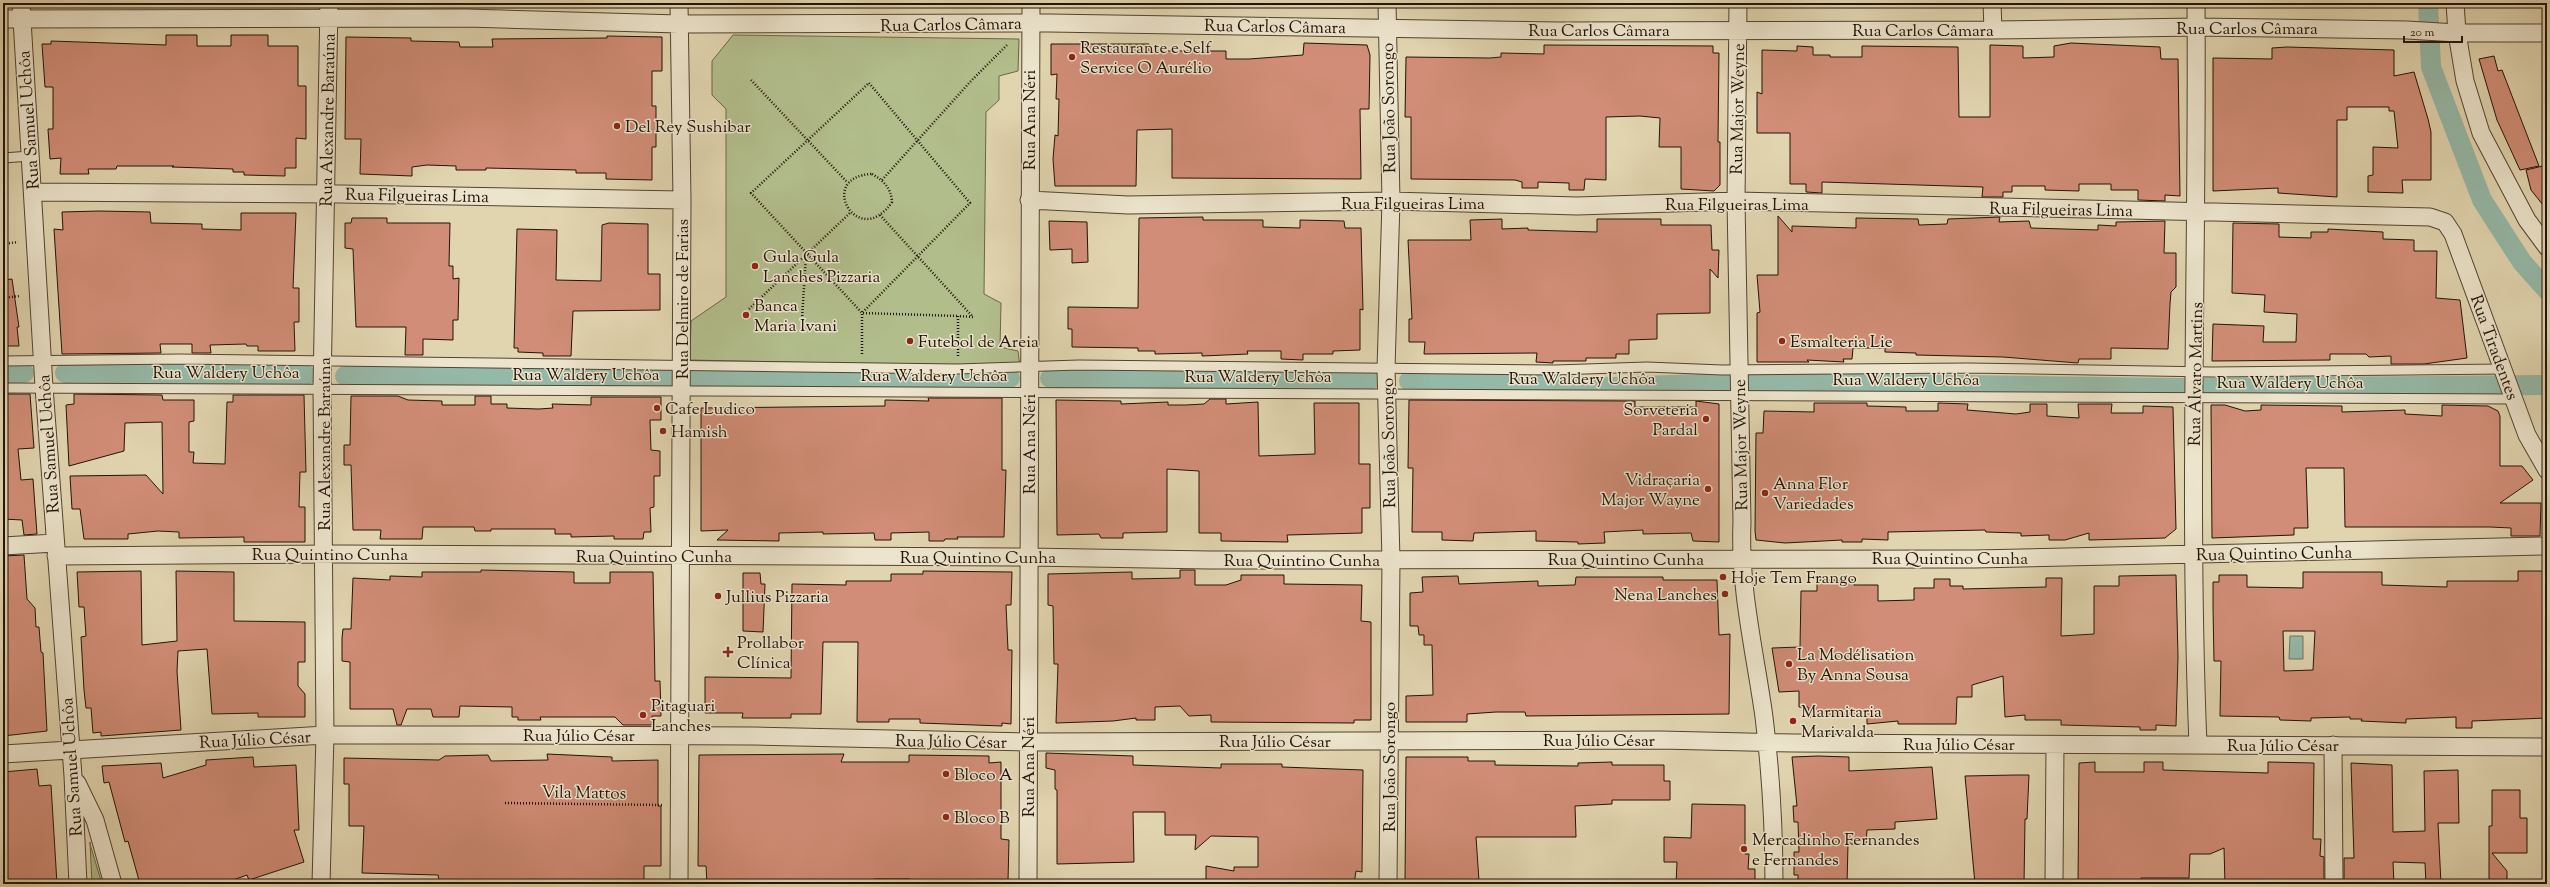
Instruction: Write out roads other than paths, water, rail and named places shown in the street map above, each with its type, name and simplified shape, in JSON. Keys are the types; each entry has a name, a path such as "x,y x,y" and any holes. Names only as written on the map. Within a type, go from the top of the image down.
{"street":[{"name":"Rua Delmiro de Farias","path":"679,3 682,200 682,390 679,556 679,884"},
{"name":"Rua Ana Néri","path":"1028,884 1028,557 1030,366 1029,200 1031,3"},
{"name":"Rua João Sorongo","path":"1386,3 1391,201 1386,369 1391,560 1388,884"},
{"name":"Rua Major Weyne","path":"1738,3 1736,201 1740,370 1740,558 1767,742 1774,813 1774,884"},
{"path":"1992,3 1993,30"},
{"name":"Rua Álvaro Martins","path":"2196,3 2196,372 2194,398 2192,555 2198,745"},
{"path":"2455,3 2451,33 2480,133 2527,220 2547,247"},
{"name":"Rua Carlos Câmara","path":"3,19 21,11 329,11 679,24 850,25 1030,23 1386,29 1993,30 2196,27 2407,30 2451,33 2547,33"},
{"name":"Rua Samuel Uchôa","path":"21,11 44,388 70,750 74,776 78,884"},
{"name":"Rua Alexandre Baraúna","path":"321,884 325,735 325,554 322,388 329,11"},
{"name":"Rua Filgueiras Lima","path":"33,192 326,194 682,200"},
{"name":"Rua Filgueiras Lima","path":"1029,200 1128,205 1391,201 1577,206 1736,201 2430,217 2445,222"},
{"name":"Rua Tiradentes","path":"2445,222 2453,234 2504,369 2527,435 2547,470"},
{"name":"Rua Quintino Cunha","path":"3,546 56,549 325,554 1391,560 1740,558 1975,559 2547,546"},
{"name":"Rua Júlio César","path":"3,754 325,735 680,735 1028,742 1660,740 2055,745 2547,747"},
{"path":"2054,884 2055,745"},
{"path":"2333,745 2334,884"},
{"path":"74,776 95,820 113,884"}],"lane":[{"path":"3,158 30,156"},
{"name":"Rua Waldery Uchôa","path":"3,362 180,359 958,369 1079,365 1555,370 1647,367 1740,370 1968,368 2196,372 2504,369"},
{"name":"Rua Waldery Uchôa","path":"3,388 1386,392 2194,398 2514,398"}],"waterway":[{"path":"2428,3 2431,67 2482,200 2522,262 2547,290"},
{"path":"3,374 24,373"},
{"path":"65,373 306,375"},
{"path":"345,376 1010,378"},
{"path":"1050,378 1370,380"},
{"path":"1409,381 1613,387 1757,382 2178,388 2547,385"}],"place":[{"name":"Restaurante e Self Service O Aurélio","path":"1072,57"},
{"name":"Del Rey Sushibar","path":"617,126"},
{"name":"Gula Gula Lanches Pizzaria","path":"755,266"},
{"name":"Banca Maria Ivani","path":"746,315"},
{"name":"Futebol de Areia","path":"910,341"},
{"name":"Esmalteria Lie","path":"1782,341"},
{"name":"Cafe Ludico","path":"657,408"},
{"name":"Sorveteria Pardal","path":"1706,419"},
{"name":"Hamish","path":"663,431"},
{"name":"Vidraçaria Major Wayne","path":"1708,489"},
{"name":"Anna Flor Variedades","path":"1765,493"},
{"name":"Hoje Tem Frango","path":"1723,577"},
{"name":"Nena Lanches","path":"1725,594"},
{"name":"Jullius Pizzaria","path":"718,596"},
{"name":"Prollabor Clínica","path":"728,652"},
{"name":"La Modélisation By Anna Sousa","path":"1789,664"},
{"name":"Pitaguari Lanches","path":"643,715"},
{"name":"Marmitaria Marivalda","path":"1793,721"},
{"name":"Bloco A","path":"946,774"},
{"name":"Bloco B","path":"946,817"},
{"name":"Mercadinho Fernandes e Fernandes","path":"1744,849"}]}
